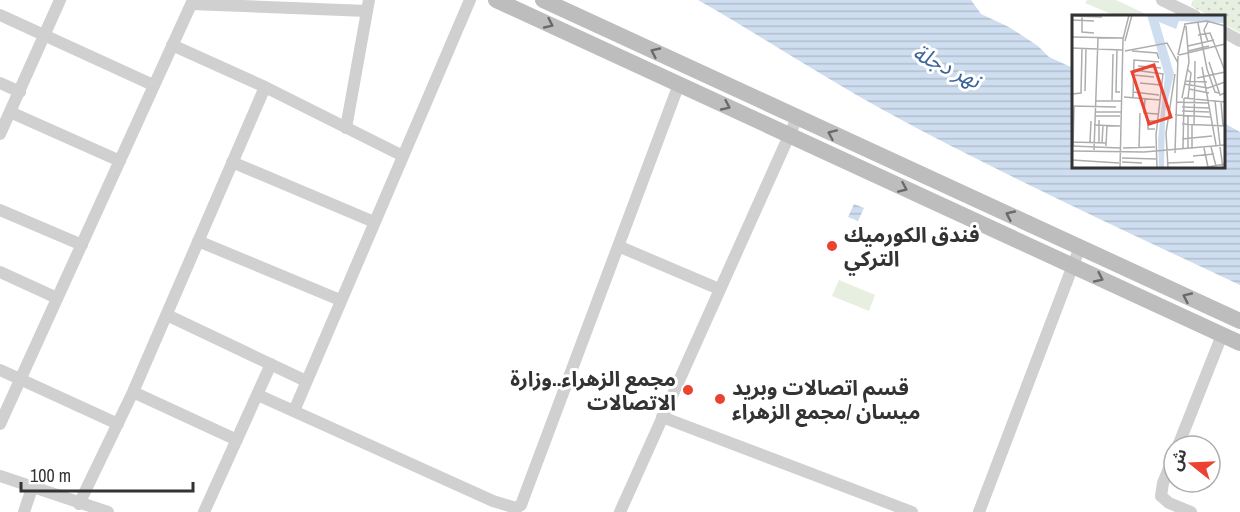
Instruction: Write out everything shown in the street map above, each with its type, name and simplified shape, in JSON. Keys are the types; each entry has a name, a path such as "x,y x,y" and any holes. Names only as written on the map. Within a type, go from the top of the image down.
{"street":[{"path":"0,134 60,0"},
{"path":"294,411 470,0"},
{"path":"496,0 1240,343"},
{"path":"543,0 1240,321"},
{"path":"1162,0 1183,4 1194,15"},
{"path":"0,424 192,2 368,5 346,128"},
{"path":"0,15 153,85"},
{"path":"1225,33 1240,41"},
{"path":"172,45 265,87 403,156"},
{"path":"0,83 20,92"},
{"path":"258,395 491,507 516,508 521,506 679,84"},
{"path":"79,504 133,392 265,87"},
{"path":"10,112 120,161"},
{"path":"620,512 797,118"},
{"path":"232,162 374,222"},
{"path":"973,220 982,202"},
{"path":"0,210 82,245"},
{"path":"198,241 340,300"},
{"path":"618,246 719,289"},
{"path":"979,512 1080,247"},
{"path":"0,272 57,298"},
{"path":"167,315 306,381"},
{"path":"1183,434 1222,335"},
{"path":"204,512 271,364"},
{"path":"0,370 118,423"},
{"path":"133,392 237,440"},
{"path":"662,417 912,512"},
{"path":"0,476 108,512"},
{"path":"24,512 32,488"},
{"path":"1162,490 1161,496 1169,503 1191,512"}],"shaded area":[{"path":"1087,0 1116,0 1148,15 1114,15 1085,3"},
{"path":"1193,0 1240,0 1240,33 1225,25 1225,15 1208,15 1191,6"},
{"path":"839,280 875,295 869,311 832,296"}],"water":[{"name":"نهر دجلة","path":"698,0 971,0 981,14 1009,27 1038,46 1049,57 1072,68 1072,168 1225,168 1225,124 1240,132 1240,285 1061,201 861,98"},
{"path":"854,204 864,208 858,221 848,217"}],"place":[{"name":"فندق الكورميك التركي","path":"832,246"},
{"name":"مجمع الزهراء..وزارة الاتصالات","path":"688,390"},
{"name":"قسم اتصالات وبريد ميسان /مجمع الزهراء","path":"720,399"}]}
